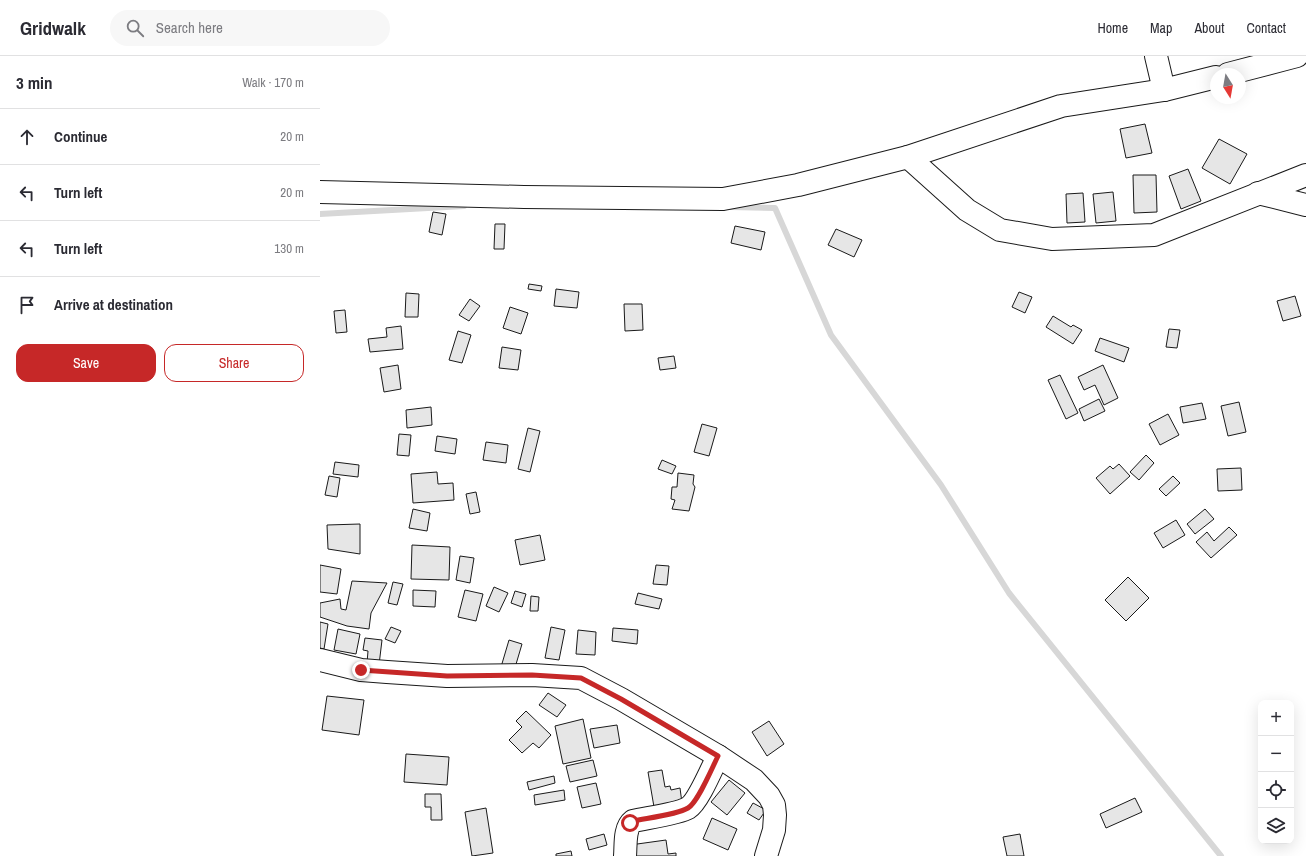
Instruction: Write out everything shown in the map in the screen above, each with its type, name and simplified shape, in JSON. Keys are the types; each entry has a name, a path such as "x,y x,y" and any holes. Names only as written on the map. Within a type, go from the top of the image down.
{"street":[{"path":"1156,56 1164,90"},
{"path":"1246,69 1298,56"},
{"path":"320,192 524,197 723,199 798,185 908,157 1061,106 1164,90 1210,78"},
{"path":"908,157 967,210 1000,230 1052,239 1154,235 1306,175"},
{"path":"1258,193 1306,205"},
{"path":"320,660 361,670 387,672 447,676 532,675 581,678 621,699 718,756 754,780 769,796 774,805 774,830 766,856"},
{"path":"625,856 630,823 633,821 680,811 689,807 696,798 718,756"}],"building":[{"path":"1145,124 1152,153 1126,158 1120,129"},
{"path":"1219,139 1247,154 1230,184 1202,168"},
{"path":"1188,169 1201,201 1181,209 1169,176"},
{"path":"1133,175 1156,175 1157,212 1134,213"},
{"path":"1113,192 1116,221 1096,223 1093,194"},
{"path":"1083,193 1085,222 1067,223 1066,194"},
{"path":"433,212 446,214 442,235 429,232"},
{"path":"495,224 505,224 504,249 494,249"},
{"path":"735,226 765,232 761,250 731,243"},
{"path":"836,229 862,240 854,257 828,245"},
{"path":"529,284 542,286 541,291 528,289"},
{"path":"556,289 579,292 577,308 554,306"},
{"path":"1019,292 1032,297 1025,313 1012,307"},
{"path":"406,293 419,294 418,317 405,317"},
{"path":"1295,296 1301,316 1283,321 1277,301"},
{"path":"470,299 480,306 469,321 459,315"},
{"path":"624,304 642,304 643,330 625,331"},
{"path":"510,307 528,313 521,334 503,328"},
{"path":"345,310 347,332 336,333 334,311"},
{"path":"1053,316 1071,327 1073,325 1082,330 1073,344 1046,327"},
{"path":"401,326 403,349 370,352 368,339 387,337 386,328"},
{"path":"1169,329 1180,330 1177,348 1166,347"},
{"path":"458,331 471,335 462,363 449,360"},
{"path":"1100,338 1129,348 1124,362 1095,351"},
{"path":"502,347 521,350 518,370 499,368"},
{"path":"674,356 676,368 660,370 658,358"},
{"path":"398,365 401,389 384,392 380,368"},
{"path":"1103,365 1118,398 1104,405 1095,385 1084,390 1078,377"},
{"path":"1060,375 1078,413 1066,419 1048,380"},
{"path":"1099,399 1105,411 1084,421 1079,409"},
{"path":"1239,402 1246,432 1228,436 1221,406"},
{"path":"1202,403 1206,419 1183,423 1180,407"},
{"path":"431,407 432,425 407,428 406,410"},
{"path":"1168,414 1179,435 1160,445 1149,424"},
{"path":"702,424 717,428 709,456 694,452"},
{"path":"528,428 540,431 530,472 518,469"},
{"path":"399,434 411,435 409,456 397,455"},
{"path":"437,436 457,439 455,454 435,451"},
{"path":"486,442 508,445 506,463 483,460"},
{"path":"1146,455 1154,463 1139,480 1130,472"},
{"path":"662,460 676,466 672,474 658,469"},
{"path":"335,462 359,465 358,477 333,474"},
{"path":"1119,464 1130,476 1110,494 1096,478 1110,466 1113,469"},
{"path":"1241,468 1242,490 1218,491 1217,469"},
{"path":"437,472 438,484 453,483 454,500 413,503 411,474"},
{"path":"678,473 694,475 693,484 695,487 689,511 672,509 675,500 671,499 672,487 677,487"},
{"path":"329,476 340,478 337,497 325,495"},
{"path":"1173,476 1180,483 1166,496 1159,489"},
{"path":"476,492 480,512 470,514 466,494"},
{"path":"413,509 430,513 427,531 409,528"},
{"path":"1205,509 1214,519 1195,534 1187,524"},
{"path":"1176,520 1185,535 1163,548 1154,533"},
{"path":"360,524 360,554 328,549 327,525"},
{"path":"1229,527 1237,535 1211,558 1196,542 1207,532 1214,541"},
{"path":"540,535 545,560 520,565 515,540"},
{"path":"412,545 450,547 449,580 411,579"},
{"path":"460,556 474,558 470,583 456,580"},
{"path":"320,565 341,569 337,594 320,592"},
{"path":"656,565 669,566 667,585 653,584"},
{"path":"1128,577 1149,598 1126,621 1105,600"},
{"path":"352,581 387,583 371,613 369,629 347,626 320,617 320,603 340,599 341,609 346,610"},
{"path":"393,582 403,584 397,605 388,603"},
{"path":"494,587 508,593 499,612 486,606"},
{"path":"413,590 436,591 435,607 413,606"},
{"path":"465,590 483,594 476,621 458,617"},
{"path":"515,591 526,594 522,607 511,603"},
{"path":"638,593 662,599 659,609 635,604"},
{"path":"531,596 539,597 538,611 530,611"},
{"path":"320,622 328,624 324,649 320,648"},
{"path":"391,627 401,631 395,643 385,639"},
{"path":"551,627 565,630 559,660 545,658"},
{"path":"613,628 638,630 637,644 612,641"},
{"path":"338,629 360,634 356,654 334,650"},
{"path":"578,630 596,632 595,655 576,654"},
{"path":"365,638 382,640 379,665 367,663 368,651 363,650"},
{"path":"509,640 522,644 514,671 501,667"},
{"path":"548,693 566,705 557,717 539,705"},
{"path":"327,696 364,700 359,735 322,730"},
{"path":"526,711 551,735 539,748 533,743 522,753 509,740 522,727 516,721"},
{"path":"583,719 591,758 563,764 555,726"},
{"path":"769,721 784,744 767,756 752,732"},
{"path":"617,725 620,743 594,748 590,729"},
{"path":"406,754 449,757 447,785 404,782"},
{"path":"593,760 597,776 570,782 566,766"},
{"path":"662,770 665,787 670,786 671,790 680,788 682,803 654,807 648,772"},
{"path":"554,776 555,783 529,790 527,782"},
{"path":"729,780 745,793 727,815 711,802"},
{"path":"596,783 601,804 582,808 577,787"},
{"path":"564,790 565,800 535,805 534,795"},
{"path":"425,794 441,794 442,820 431,820 431,807 425,807"},
{"path":"1135,798 1142,812 1106,828 1100,814"},
{"path":"753,803 766,810 759,820 747,813"},
{"path":"486,808 493,853 472,856 465,812"},
{"path":"712,818 737,829 728,850 703,839"},
{"path":"604,834 607,845 589,850 586,839"},
{"path":"1020,834 1024,856 1007,856 1003,837"},
{"path":"666,840 668,854 676,853 676,856 632,856 630,845"},
{"path":"571,851 572,856 556,856 556,854"}],"waterway":[{"path":"320,214 464,206"},
{"path":"731,207 775,208 831,335 941,485 1009,593 1221,856"}],"route":[{"path":"361,670 470,677 532,675 581,678 621,699 718,756 694,802 689,807 680,811 633,821 630,823"}]}
